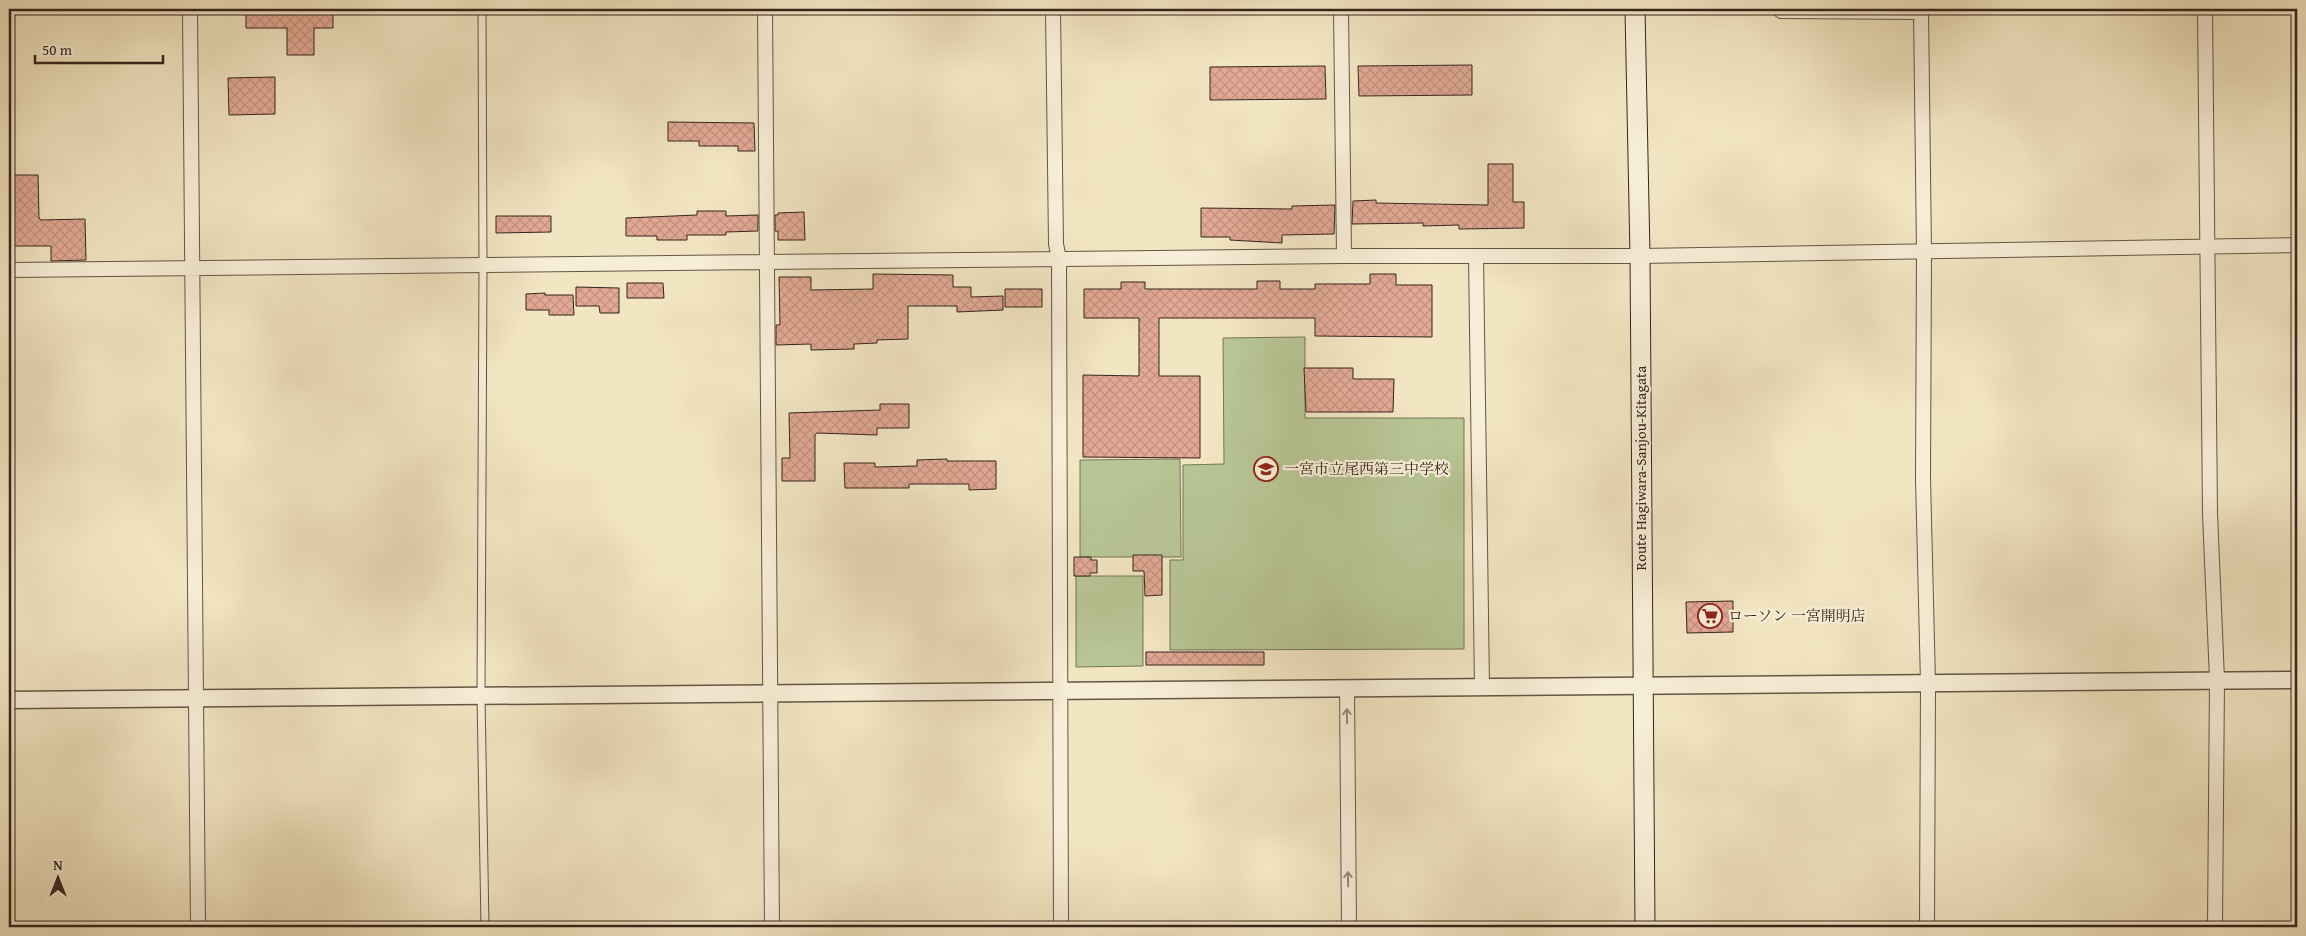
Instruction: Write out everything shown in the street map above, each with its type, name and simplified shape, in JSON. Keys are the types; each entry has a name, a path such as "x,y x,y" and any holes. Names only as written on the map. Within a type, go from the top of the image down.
{"main road":[{"name":"Route Hagiwara-Sanjou-Kitagata","path":"1635,9 1640,256 1644,927"}],"street":[{"path":"190,9 198,927"},
{"path":"765,9 772,927"},
{"path":"1053,9 1056,244 1059,259 1062,690 1061,927"},
{"path":"1341,9 1344,256"},
{"path":"2205,9 2210,513 2217,680 2215,927"},
{"path":"1781,11 1921,11 1924,253 1923,478 1928,683 1927,927"},
{"path":"9,270 1344,256 1640,256 1924,253 2297,245"},
{"path":"1476,256 1482,687"},
{"path":"9,700 2297,680"},
{"path":"1347,688 1349,927"}],"lane":[{"path":"482,9 481,696 486,927"}],"green space":[{"path":"1305,337 1305,418 1464,418 1464,649 1170,650 1170,560 1183,560 1183,465 1224,464 1223,338"},
{"path":"1180,459 1181,557 1080,557 1080,460"},
{"path":"1076,576 1143,576 1143,666 1076,667"}],"building":[{"path":"246,9 333,9 333,28 314,28 314,55 287,55 287,28 246,28"},
{"path":"1472,65 1472,95 1359,96 1358,66"},
{"path":"1325,66 1326,99 1210,100 1210,67"},
{"path":"275,77 275,114 229,115 228,78"},
{"path":"668,122 754,123 755,151 738,151 738,146 699,146 699,141 668,141"},
{"path":"1488,164 1513,164 1513,202 1524,202 1524,228 1459,229 1459,225 1423,226 1423,223 1352,224 1353,201 1376,200 1376,203 1488,205"},
{"path":"9,175 38,175 39,218 41,220 85,219 86,260 51,261 51,246 12,246 12,201 9,201"},
{"path":"1335,205 1334,234 1282,235 1282,243 1230,240 1230,237 1201,237 1201,208 1292,209 1292,206"},
{"path":"697,211 726,211 726,216 758,215 758,231 726,232 726,235 687,235 687,240 657,240 657,236 626,236 626,218 697,215"},
{"path":"804,212 805,240 778,240 778,231 775,231 775,215 778,215 778,213"},
{"path":"496,216 551,216 551,232 496,233"},
{"path":"873,274 953,275 953,287 971,287 971,297 1003,296 1003,310 957,312 957,306 908,306 908,339 877,340 877,343 854,344 854,349 811,350 811,344 776,345 776,325 780,325 779,277 811,277 811,290 873,289"},
{"path":"1370,274 1396,274 1396,285 1432,285 1432,337 1315,336 1315,318 1159,318 1159,376 1200,376 1200,458 1083,457 1083,375 1139,376 1139,318 1084,318 1084,289 1121,289 1121,282 1145,282 1145,289 1257,289 1257,281 1280,281 1280,289 1315,289 1315,284 1370,284"},
{"path":"627,283 663,283 664,298 627,298"},
{"path":"576,287 619,288 619,313 600,313 599,306 576,306"},
{"path":"1005,289 1042,289 1042,307 1005,307"},
{"path":"545,293 545,295 573,295 574,315 549,315 549,310 526,310 526,294"},
{"path":"1304,368 1353,368 1353,379 1394,379 1393,412 1306,412"},
{"path":"880,404 909,404 909,428 877,428 877,435 817,433 815,435 815,481 782,481 782,458 790,458 789,413 880,410"},
{"path":"947,459 947,461 996,461 996,489 969,490 969,484 909,484 909,488 845,488 844,463 875,463 875,467 917,466 917,460"},
{"path":"1133,555 1162,555 1162,595 1145,596 1144,571 1133,571"},
{"path":"1074,557 1091,557 1091,560 1097,560 1097,573 1090,573 1090,576 1074,576"},
{"path":"1733,601 1733,632 1687,633 1686,602"},
{"path":"1146,652 1264,652 1264,665 1146,665"}],"place":[{"name":"一宮市立尾西第三中学校","path":"1266,469"},
{"name":"ローソン 一宮開明店","path":"1710,616"}]}
